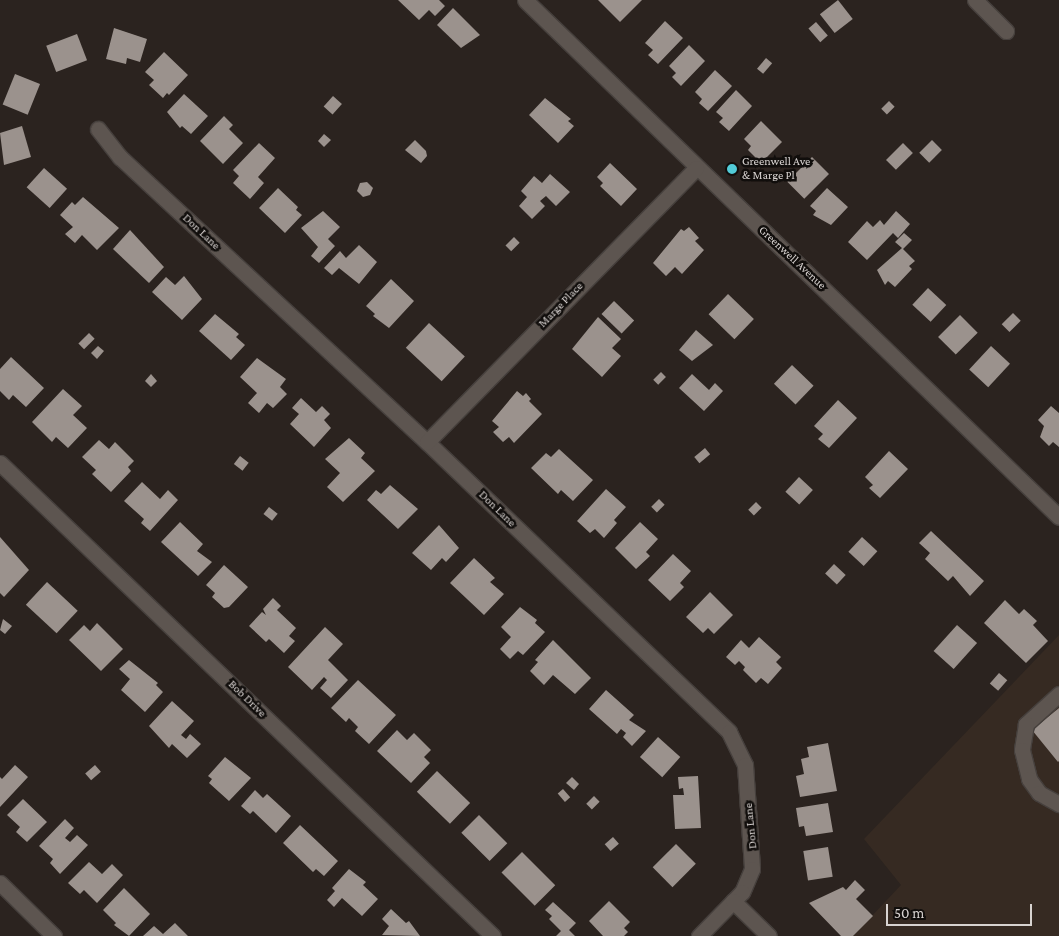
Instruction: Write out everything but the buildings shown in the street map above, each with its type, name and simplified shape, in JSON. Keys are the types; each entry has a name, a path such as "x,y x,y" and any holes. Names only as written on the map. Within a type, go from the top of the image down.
{"street":[{"name":"Greenwell Avenue","path":"525,0 696,168 883,344 1059,517"},
{"path":"975,0 1006,31"},
{"name":"Don Lane","path":"98,129 120,157 427,442 729,732 745,765 754,857 748,881 733,901"},
{"name":"Marge Place","path":"427,442 696,168"},
{"name":"Bob Drive","path":"0,463 493,936"},
{"path":"1059,694 1026,724 1022,750 1029,780 1039,793 1059,804"},
{"path":"0,883 44,933"},
{"path":"698,936 733,901 769,936"}],"shaded area":[{"path":"1059,635 1059,936 853,936 901,885 864,839"}],"place":[{"name":"Greenwell Ave & Marge Pl","path":"732,169"}]}
